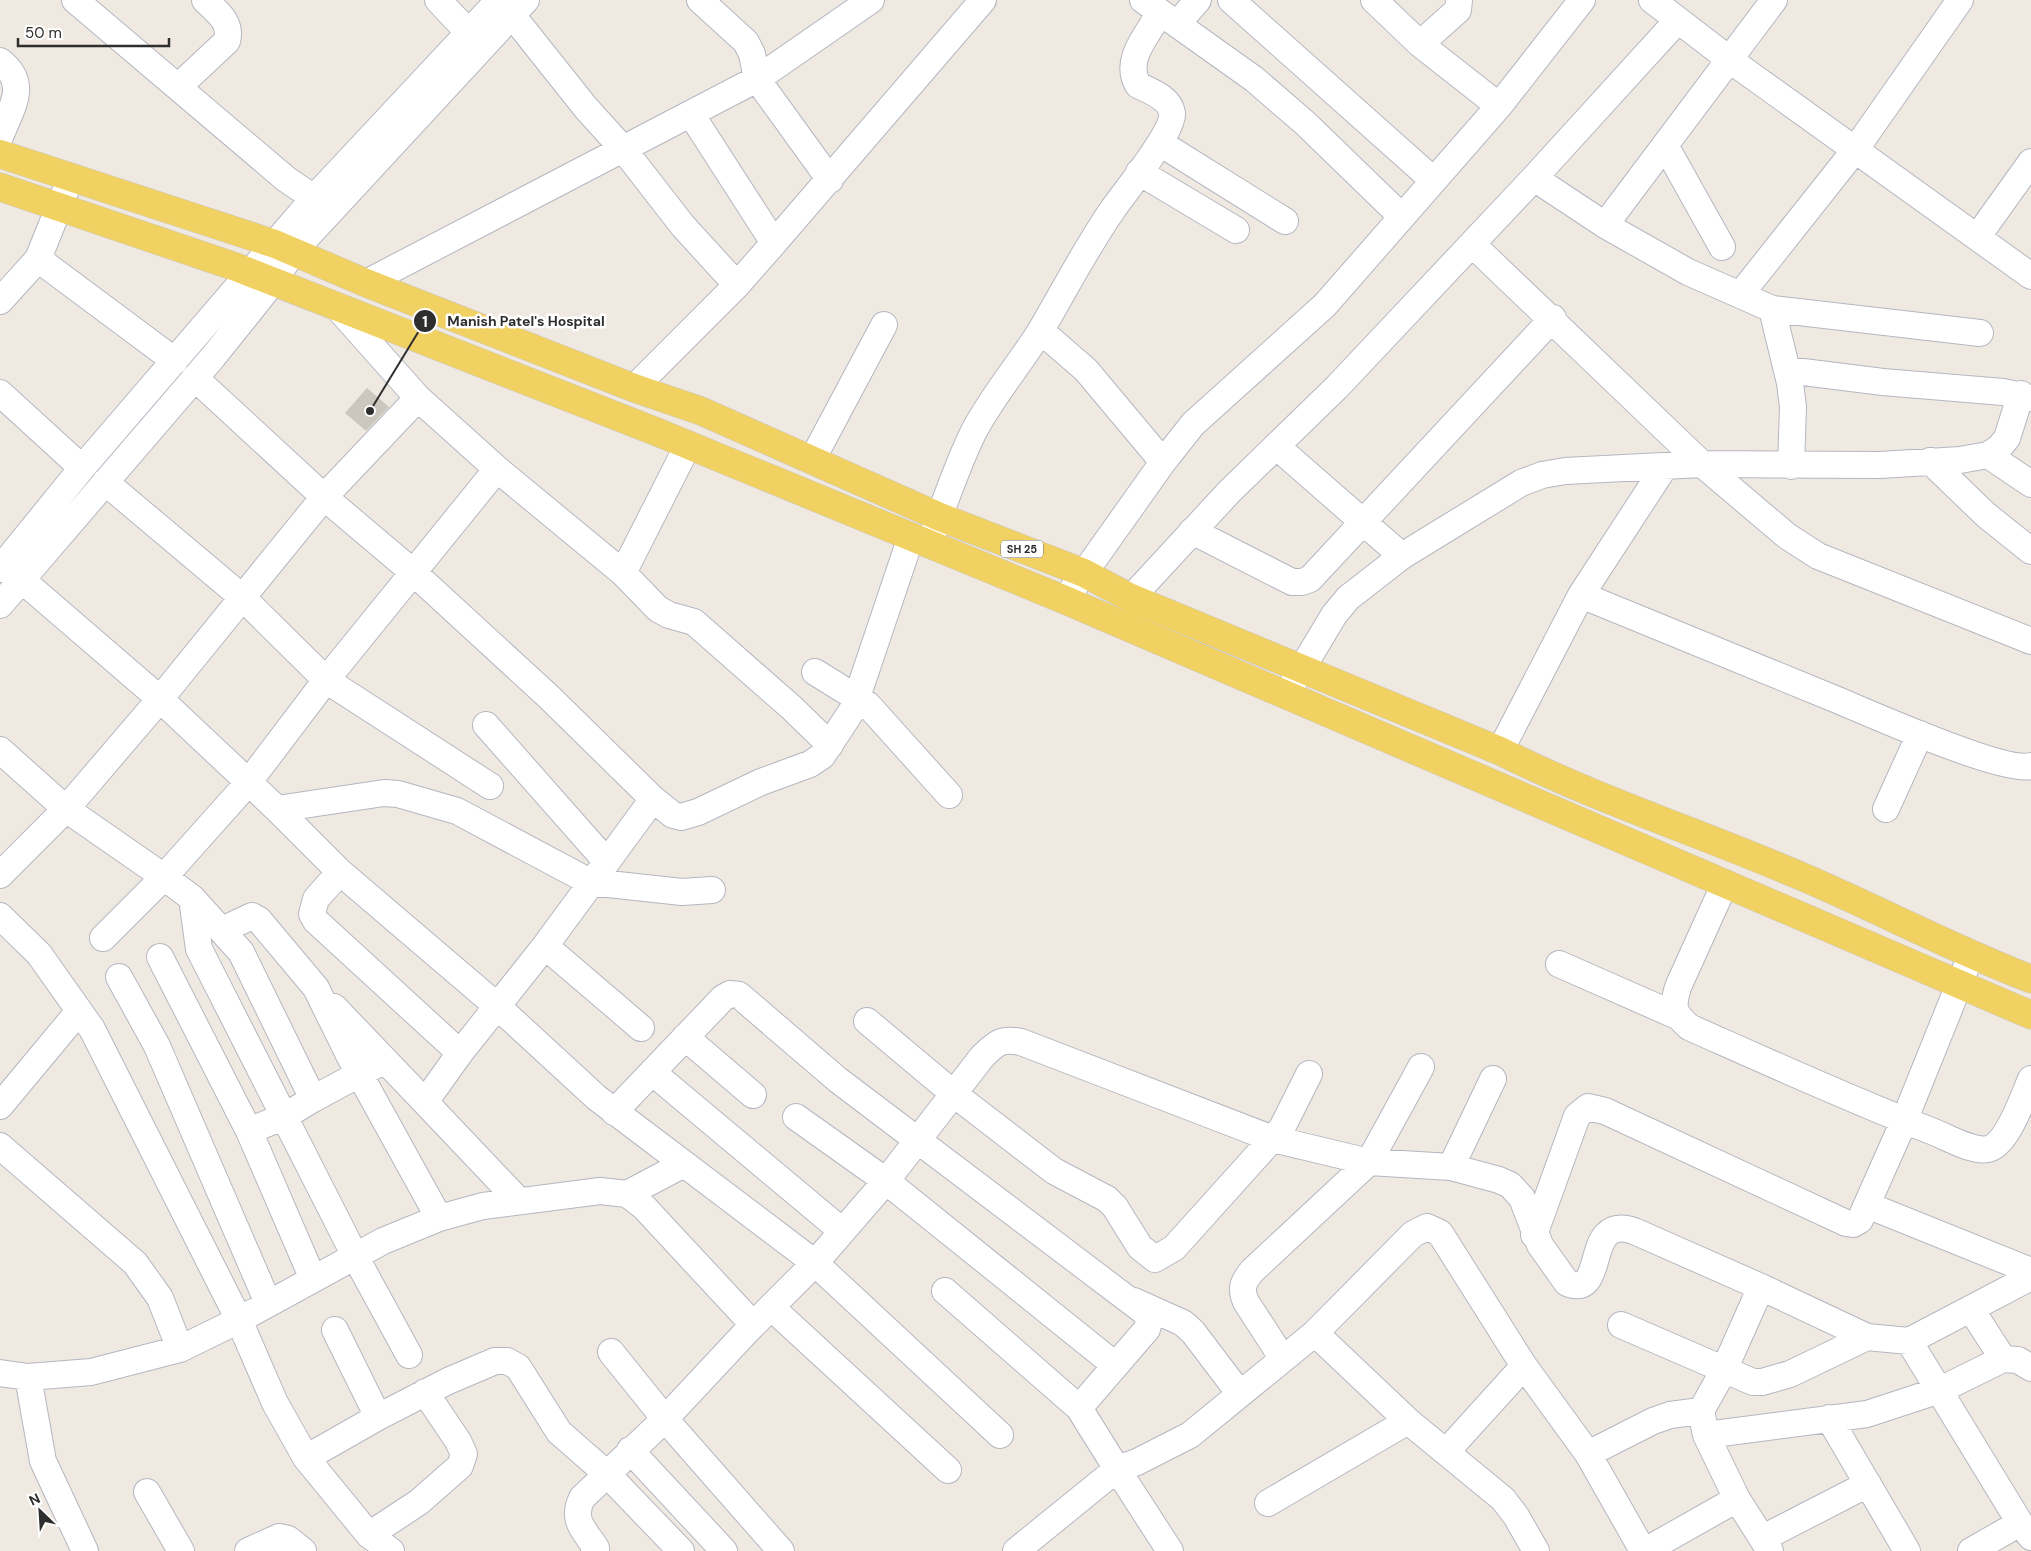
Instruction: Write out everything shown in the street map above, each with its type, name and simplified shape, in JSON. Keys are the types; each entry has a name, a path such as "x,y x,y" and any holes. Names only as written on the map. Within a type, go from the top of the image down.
{"main road":[{"name":"SH 25","path":"0,154 284,248 366,283 634,388 701,411 940,517 1084,573 1131,598 1500,752 1555,779 1804,877 1971,956 2031,979"},
{"path":"0,187 261,277 688,445 1065,600 2031,1015"}],"street":[{"path":"75,0 286,179 314,198"},
{"path":"178,87 227,41 229,32 226,22 204,0"},
{"path":"438,0 468,32"},
{"path":"700,0 746,42 752,54 757,78 830,180"},
{"path":"366,283 624,150 757,78 871,0"},
{"path":"634,388 737,285 830,180 983,0"},
{"path":"195,378 324,497 414,574 548,698 653,799 673,815 690,816 761,782 810,764 822,756 853,709 920,540 940,517 974,431 1040,331 1093,239 1160,143 1170,124 1172,113 1168,104 1160,97 1138,85 1132,69 1135,56 1160,12 1198,0"},
{"path":"1231,0 1433,180"},
{"path":"1374,0 1420,44 1499,106"},
{"path":"1420,44 1458,10 1459,0"},
{"path":"1065,600 1163,462 1193,424 1325,305 1499,106 1582,0"},
{"path":"1652,0 1730,60 1978,236 2031,276"},
{"path":"1605,225 1774,0"},
{"path":"1740,295 1855,150 1960,0"},
{"path":"284,248 314,198 468,32 512,5"},
{"path":"512,5 586,108 624,150 683,226 737,285"},
{"path":"6,569 105,482 195,378 261,277 284,248 512,5"},
{"path":"1160,12 1254,79 1290,110 1401,216"},
{"path":"1131,598 1192,531 1337,387 1534,178 1677,21"},
{"path":"0,61 14,75 17,90 0,137"},
{"path":"691,114 774,243"},
{"path":"1160,143 1285,221"},
{"path":"1665,145 1722,247"},
{"path":"1978,236 2031,162"},
{"path":"1139,172 1236,230"},
{"path":"0,301 38,259 71,177"},
{"path":"1534,178 1605,225 1688,272 1772,309 1980,334"},
{"path":"1472,244 1553,318 1702,464 1788,536 1818,556 2031,641"},
{"path":"38,259 175,361"},
{"path":"0,605 6,569 82,468 175,361 261,277"},
{"path":"338,308 418,398 497,469 623,573 658,609 669,615 694,622 792,708 830,745"},
{"path":"1772,309 1787,370 1793,407 1791,466"},
{"path":"1192,531 1292,582 1302,582 1310,579 1553,318"},
{"path":"812,460 884,325"},
{"path":"1040,331 1086,370 1163,462"},
{"path":"1286,695 1334,616 1348,598 1402,556 1521,483 1542,475 1565,471 1702,464 1880,465 1960,460 1988,455 1999,448 2007,438 2026,396 1883,382 1787,370"},
{"path":"0,393 82,468"},
{"path":"0,875 66,809 160,699 324,497 418,398"},
{"path":"623,573 688,445"},
{"path":"1276,446 1402,556"},
{"path":"1988,455 2031,484"},
{"path":"1930,461 1986,515 2031,551"},
{"path":"1500,752 1581,595 1665,466"},
{"path":"103,938 164,877 248,783 326,680 414,574 497,469"},
{"path":"105,482 243,598 326,680 490,786"},
{"path":"6,569 160,699 277,809 340,872 496,1006 614,1112 815,1264 1000,1434"},
{"path":"1581,595 1920,734 1999,763 2023,768 2031,766"},
{"path":"815,672 868,705 949,795"},
{"path":"486,725 606,861"},
{"path":"1886,808 1920,734"},
{"path":"0,750 66,809 192,898 222,930 241,952 313,1099"},
{"path":"277,809 384,793 398,794 457,811 590,882 682,892 712,890"},
{"path":"425,1102 496,1006 545,946 590,882 653,799"},
{"path":"340,872 316,900 312,914 316,921 460,1053"},
{"path":"1677,1016 1674,1004 1678,987 1725,883"},
{"path":"192,898 199,949 355,1256 409,1355"},
{"path":"0,916 39,954 92,1029 239,1320 275,1403 306,1458 369,1534 391,1551"},
{"path":"222,930 244,918 252,916 259,920 316,988 519,1201"},
{"path":"545,946 641,1028"},
{"path":"1534,1235 1577,1116 1588,1107 1605,1111 1846,1224 1853,1224 1860,1220 1904,1121 1971,956"},
{"path":"160,957 249,1131 313,1279"},
{"path":"1560,964 1677,1016 1689,1028 1904,1121 1974,1148 1988,1149 1998,1144 2008,1130 2031,1079"},
{"path":"119,977 157,1046 268,1304"},
{"path":"316,988 360,1074 439,1218"},
{"path":"614,1112 723,998 730,994 739,995 838,1080 1146,1312 1149,1321 1147,1330 1114,1365 1079,1408"},
{"path":"0,1106 79,1011"},
{"path":"867,1021 954,1094 1054,1170 1107,1199 1115,1207 1140,1247 1154,1258 1174,1248 1273,1139 1291,1113 1309,1074"},
{"path":"685,1037 753,1095"},
{"path":"597,1550 576,1519 577,1508 582,1498 630,1450 665,1419 750,1328 815,1264 886,1181 993,1046 1006,1039 1021,1042 1273,1139 1369,1162 1451,1167 1499,1180 1510,1185 1522,1198 1534,1235 1560,1275 1567,1283 1574,1286 1587,1281 1603,1238 1609,1230 1616,1228 1634,1231 1761,1287 1867,1337 1910,1340 2031,1277"},
{"path":"249,1131 285,1116 384,1060"},
{"path":"1283,1358 1246,1302 1242,1292 1244,1281 1252,1271 1369,1162 1421,1067"},
{"path":"652,1072 842,1231"},
{"path":"1451,1167 1493,1079"},
{"path":"796,1117 886,1181 1114,1365"},
{"path":"0,1146 135,1263 160,1298 180,1348"},
{"path":"627,1194 684,1164"},
{"path":"0,1374 28,1377 91,1372 180,1348 239,1320 384,1241 439,1218 483,1206 600,1191 627,1194 644,1207 748,1319 750,1328"},
{"path":"1867,1205 2031,1271"},
{"path":"1016,1551 1117,1469 1145,1458 1190,1435 1315,1333 1413,1234 1427,1227 1440,1233 1524,1366 1588,1454 1644,1551 1737,1499"},
{"path":"1761,1287 1724,1370 1704,1423 1737,1499 1766,1544 1868,1484"},
{"path":"945,1291 1079,1408 1170,1551"},
{"path":"1131,1300 1183,1323 1193,1332 1240,1394"},
{"path":"771,1307 948,1470"},
{"path":"1971,1309 2003,1359"},
{"path":"1621,1325 1753,1382 1762,1382 1790,1374 1867,1337"},
{"path":"334,1330 378,1417"},
{"path":"1315,1333 1408,1422 1503,1499 1516,1516 1536,1551"},
{"path":"1910,1340 2026,1530 1971,1551"},
{"path":"611,1352 665,1419 781,1551"},
{"path":"1588,1454 1670,1415 1704,1423 1830,1418 1867,1414 1940,1390 2003,1359 2018,1360 2031,1368"},
{"path":"306,1458 425,1392 495,1360 507,1361 518,1367 559,1432 607,1474 681,1551"},
{"path":"1446,1452 1524,1366"},
{"path":"28,1377 43,1461 85,1551"},
{"path":"369,1534 419,1502 460,1466 464,1454 458,1441 425,1392"},
{"path":"1830,1418 1907,1551"},
{"path":"1268,1504 1408,1422"},
{"path":"630,1450 724,1551"},
{"path":"147,1492 181,1551"},
{"path":"248,1551 279,1537 288,1539 303,1551"}],"building":[{"path":"367,388 389,407 366,431 345,413"}],"place":[{"name":"Manish Patel's Hospital","path":"370,411"}]}
